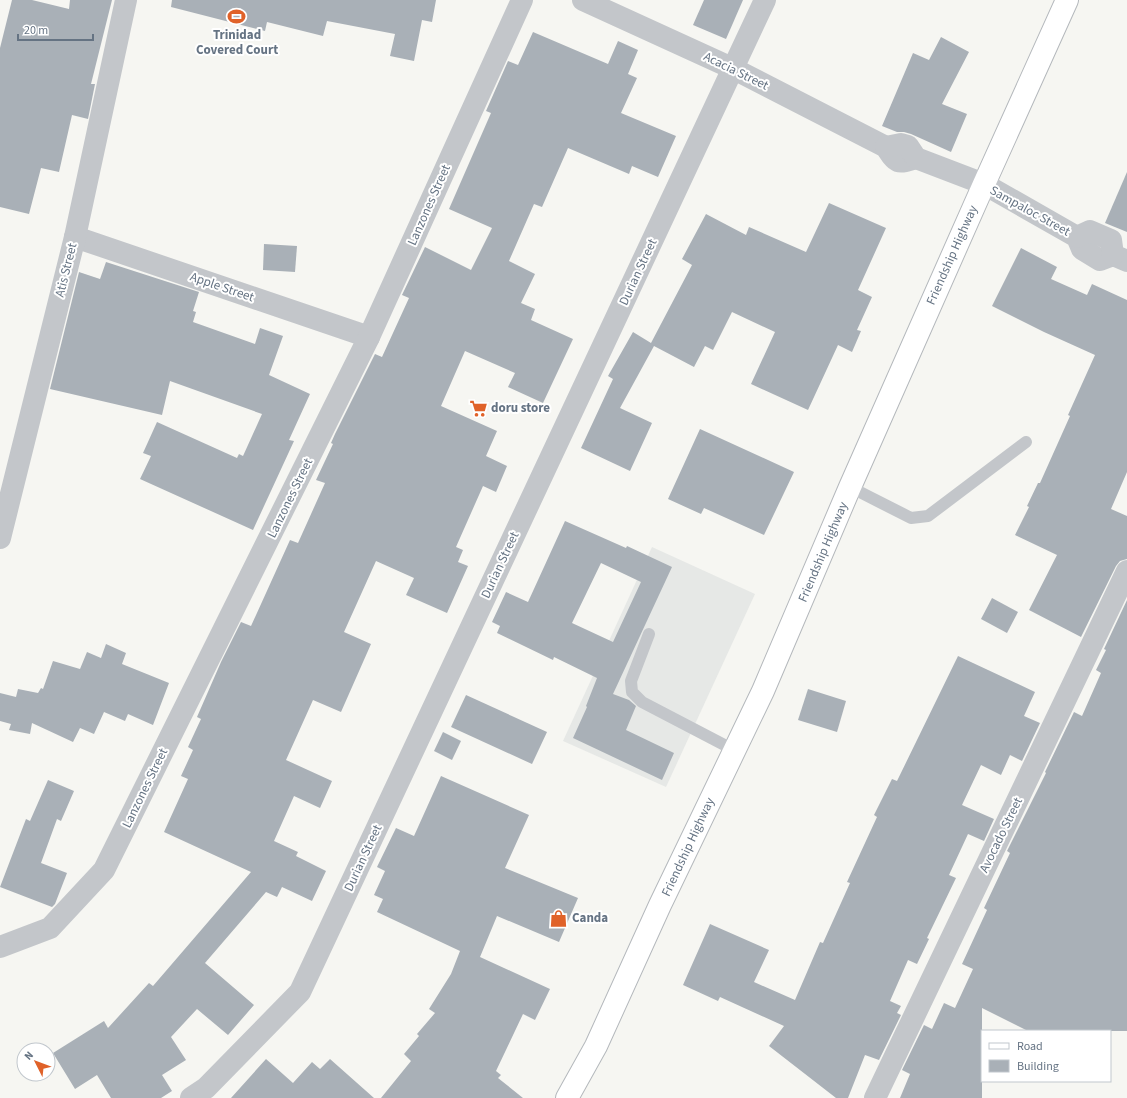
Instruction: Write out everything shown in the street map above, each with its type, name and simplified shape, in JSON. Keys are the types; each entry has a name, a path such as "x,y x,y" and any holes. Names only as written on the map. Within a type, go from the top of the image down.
{"main road":[{"name":"Friendship Highway","path":"567,1098 596,1046 657,912 763,691 850,487 1067,0"}],"street":[{"name":"Atis Street","path":"0,538 75,236 126,0"},
{"name":"Lanzones Street","path":"0,947 50,928 104,870 369,337 522,0"},
{"name":"Acacia Street","path":"583,0 734,69 886,146 901,144 908,146 916,158 984,184"},
{"name":"Durian Street","path":"191,1098 206,1088 300,992 734,69 765,0"},
{"name":"Sampaloc Street","path":"984,184 1077,237 1090,231 1111,240 1120,258"},
{"name":"Apple Street","path":"75,236 369,337"},
{"name":"Avocado Street","path":"875,1098 1127,572"}],"lane":[{"path":"850,487 911,518 928,516 1026,442"},
{"path":"649,634 630,681 632,692 642,702 734,750"}],"shaded area":[{"path":"652,547 755,594 666,787 563,741"}],"building":[{"path":"12,0 32,0 69,9 70,0 112,0 91,84 95,84 88,119 72,115 59,172 41,168 29,214 0,207 0,48"},
{"path":"172,0 436,0 432,22 422,20 414,61 390,56 395,34 327,21 323,36 267,22 265,31 171,7"},
{"path":"704,0 743,0 726,39 693,25"},
{"path":"533,32 608,64 618,41 638,50 628,74 637,78 621,113 676,136 658,177 632,166 629,174 568,148 542,207 534,204 509,261 535,274 521,303 535,309 531,320 573,339 543,403 508,387 515,373 465,351 441,406 497,431 486,456 507,466 496,492 483,486 456,547 463,550 458,562 468,566 447,613 406,595 414,578 376,561 344,632 371,644 341,712 313,700 286,760 332,781 320,808 294,796 274,841 298,852 296,856 326,871 312,901 282,887 277,897 266,892 205,963 254,1005 228,1035 197,1009 171,1037 186,1060 162,1075 172,1091 161,1098 111,1098 97,1075 75,1089 56,1058 56,1051 104,1021 108,1028 149,983 153,986 251,872 164,832 188,779 181,776 193,750 188,747 201,719 197,717 221,662 241,622 251,626 290,540 298,543 325,483 316,480 333,444 331,443 375,354 382,357 409,298 402,295 425,247 471,270 492,228 449,209 491,113 486,111 508,61 518,65"},
{"path":"941,37 969,52 942,104 967,114 951,152 911,134 897,132 882,126 913,53 929,60"},
{"path":"1127,172 1127,232 1105,223"},
{"path":"829,203 886,228 858,290 872,297 857,330 861,331 852,352 838,345 808,410 751,384 775,332 732,312 713,350 705,346 694,367 654,346 620,408 652,423 630,471 581,448 613,379 608,376 633,332 651,343 692,265 682,259 706,214 746,235 749,227 806,252"},
{"path":"264,244 297,246 295,272 263,270"},
{"path":"1021,248 1057,267 1051,279 1087,295 1092,284 1127,300 1127,472 1111,509 1127,516 1127,559 1120,561 1116,566 1081,637 1029,610 1057,555 1015,535 1029,507 1027,506 1038,483 1040,483 1070,416 1068,415 1095,355 992,306"},
{"path":"106,262 199,292 193,311 196,312 193,322 255,344 260,328 283,336 269,375 310,394 289,440 294,441 253,530 140,479 151,456 143,453 157,422 237,458 239,454 243,456 262,414 170,381 162,415 50,389 79,272 100,279"},
{"path":"700,429 794,472 764,535 704,508 701,514 668,499"},
{"path":"565,521 626,548 627,546 672,567 613,694 629,700 636,706 626,730 674,753 662,780 573,738 587,707 586,706 597,678 554,657 553,660 497,633 500,626 492,622 506,592 528,602","holes":["601,563 641,582 613,642 572,623"]},
{"path":"992,598 1018,612 1007,633 981,619"},
{"path":"1127,600 1127,1031 1026,1030 982,1008 982,1098 900,1098 910,1074 902,1070 924,1025 932,1029 944,1003 955,1008 973,969 962,964 987,910 984,908 1010,853 1007,851 1046,773 1045,772 1074,712 1082,716 1101,673 1096,670 1106,650 1104,649"},
{"path":"106,644 126,653 122,664 169,683 153,725 128,714 125,721 104,712 94,734 80,728 73,742 32,723 30,734 9,730 11,724 0,721 0,693 16,697 18,689 38,693 41,688 43,689 53,661 80,669 87,652 101,658"},
{"path":"958,656 1035,692 1024,716 1040,723 1022,761 1010,755 1001,775 981,765 962,805 994,819 984,841 968,834 949,875 956,878 927,938 929,939 917,964 908,960 890,1001 901,1006 897,1013 901,1015 879,1060 865,1055 848,1098 836,1098 769,1046 784,1026 720,997 718,1001 683,985 710,924 769,950 754,982 795,1000 820,942 823,943 850,883 847,882 877,817 874,815 892,779 897,781"},
{"path":"808,689 846,701 837,732 798,720"},
{"path":"466,695 547,732 532,764 451,727"},
{"path":"443,732 461,741 452,760 434,751"},
{"path":"441,776 529,815 505,868 578,898 559,942 497,916 480,957 550,989 535,1020 523,1014 496,1071 501,1075 498,1078 523,1098 381,1098 411,1061 404,1054 419,1036 417,1034 435,1013 429,1009 451,974 460,951 377,912 383,899 374,895 385,871 377,867 396,828 414,836"},
{"path":"48,780 74,791 61,821 57,819 41,863 67,873 55,904 52,907 0,887 26,819 30,821"},
{"path":"266,1059 293,1083 312,1062 320,1069 330,1059 374,1098 231,1098"}],"place":[{"name":"Trinidad Covered Court","path":"237,16"},
{"name":"doru store","path":"478,408"},
{"name":"Canda","path":"559,918"}]}
